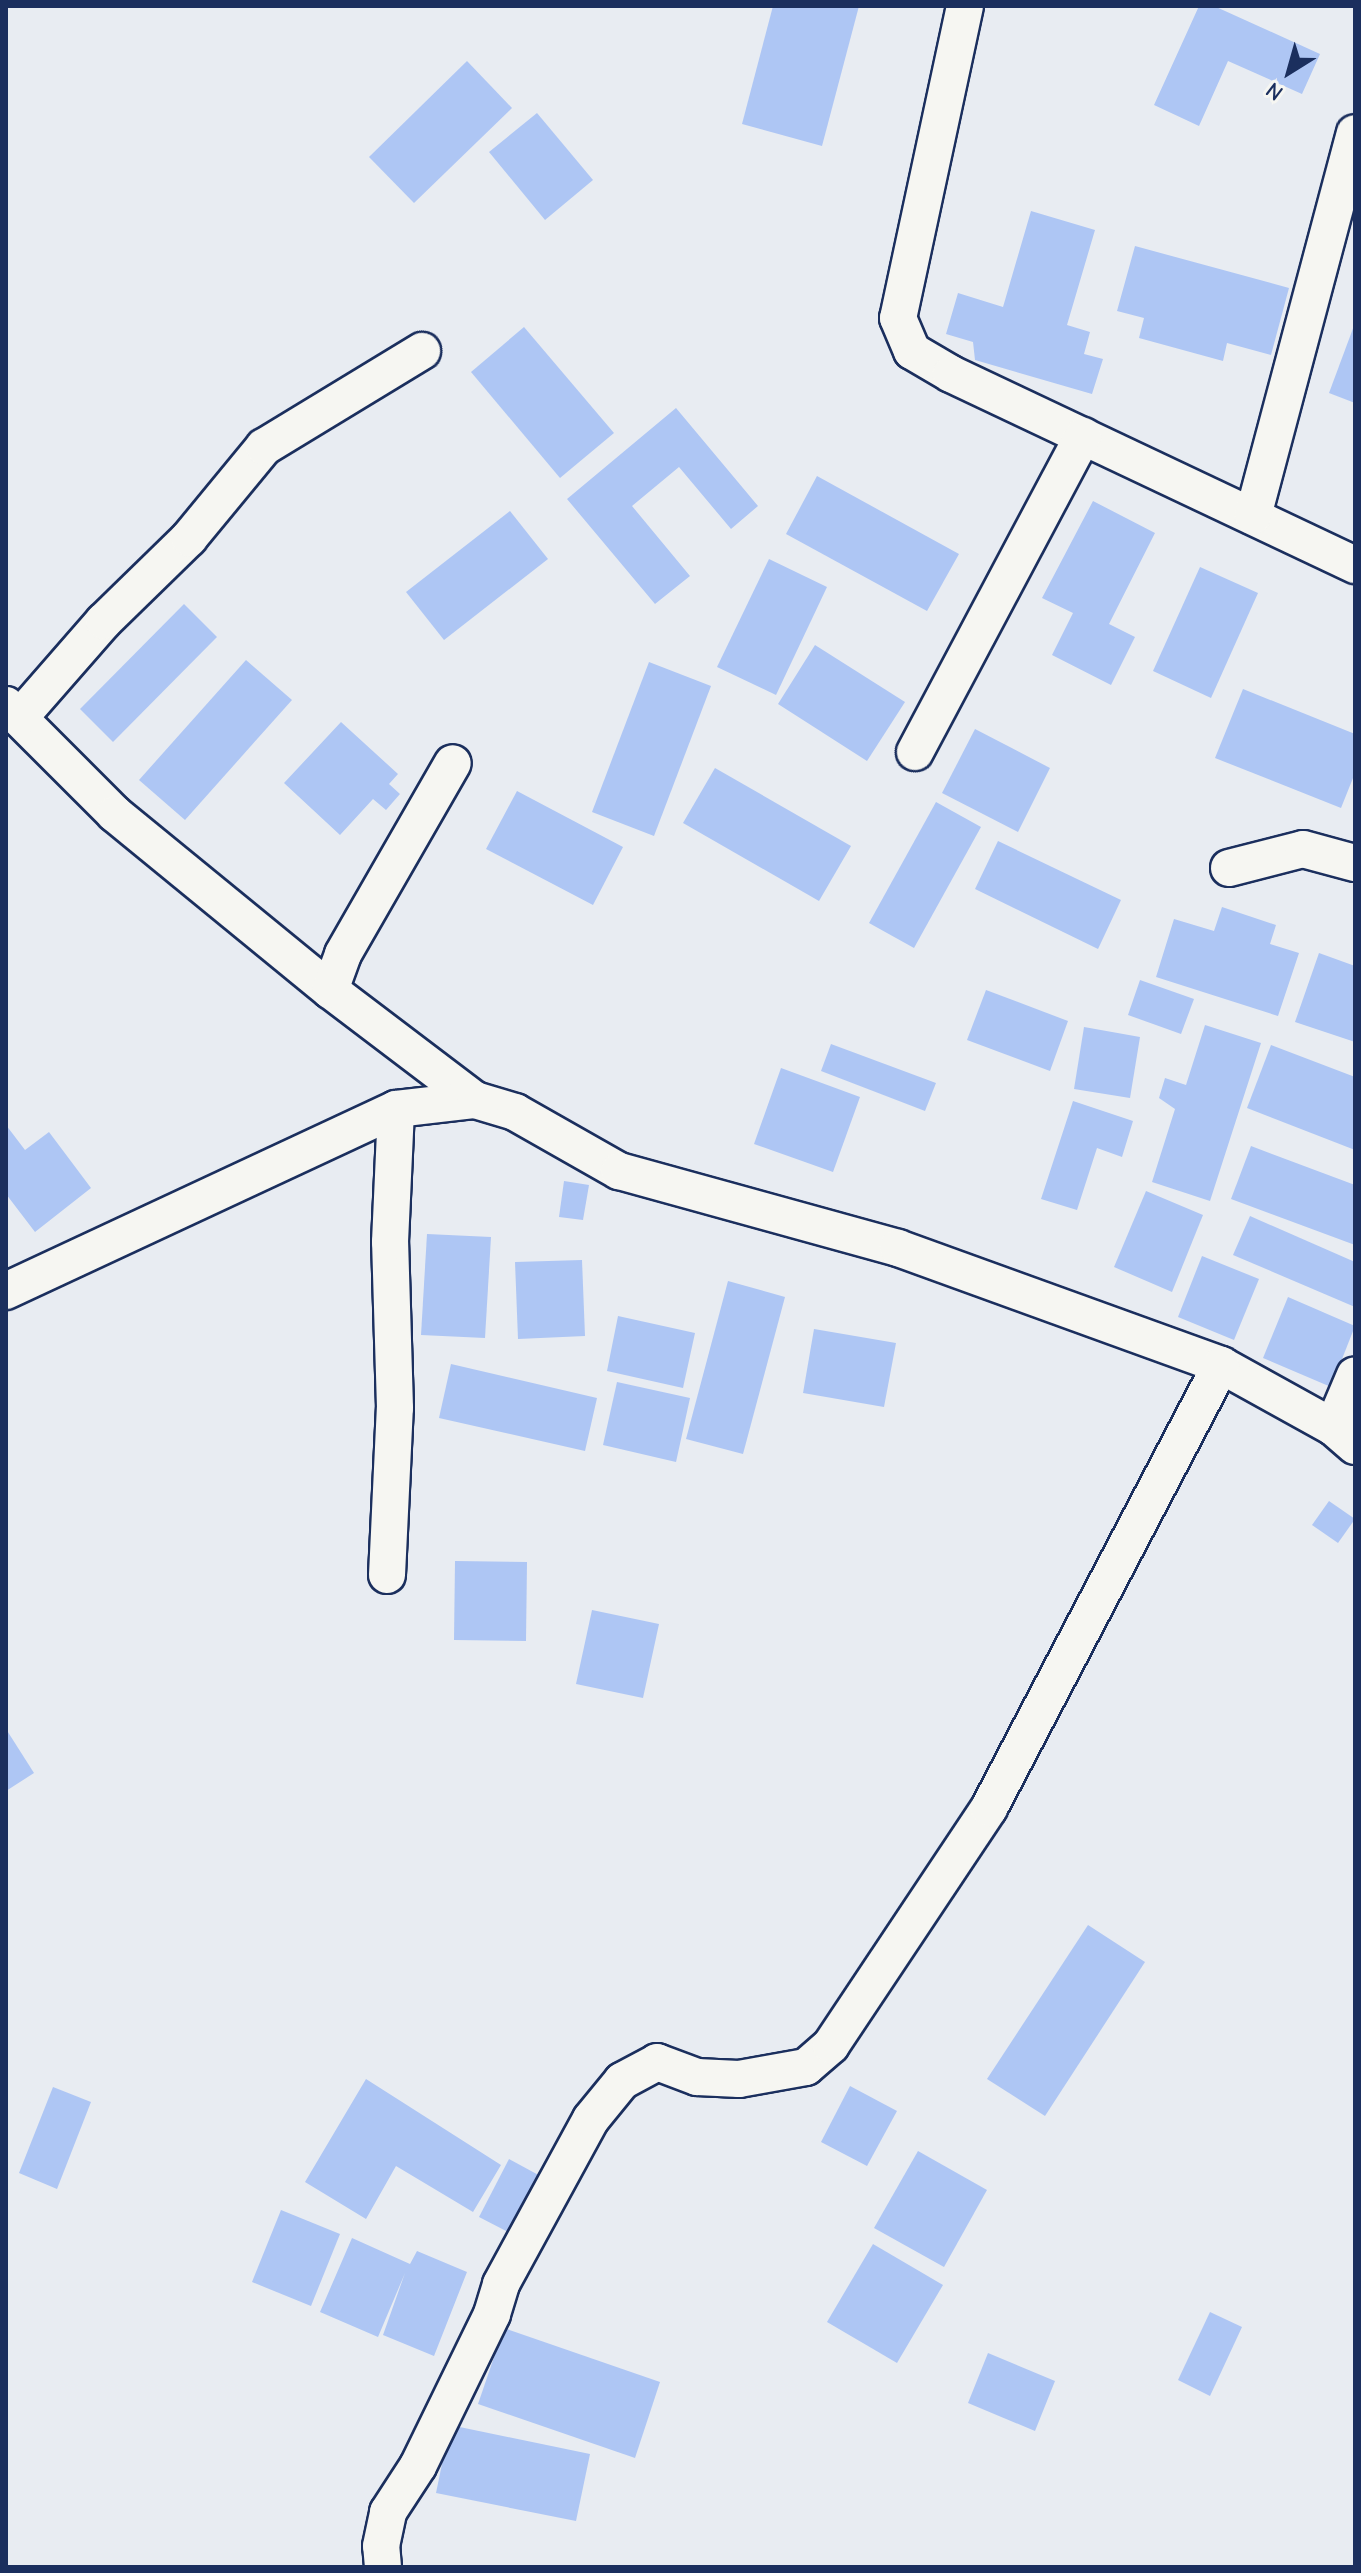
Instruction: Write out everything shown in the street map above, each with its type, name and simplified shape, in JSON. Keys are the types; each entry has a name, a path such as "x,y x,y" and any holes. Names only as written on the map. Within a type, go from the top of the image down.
{"street":[{"path":"965,6 898,318 912,351 1355,565"},
{"path":"1253,516 1355,133"},
{"path":"422,351 264,447 189,538 14,710 115,814 330,990 475,1100 515,1112 619,1171 898,1248 1221,1365 1344,1436 1355,1375"},
{"path":"915,752 1083,436"},
{"path":"330,990 343,954 453,763"},
{"path":"1229,868 1303,849 1355,863"},
{"path":"6,1291 396,1109 475,1100"},
{"path":"387,1575 395,1408 390,1242 396,1109"},
{"path":"383,2567 381,2546 388,2512 418,2466 492,2314 501,2284 591,2119 622,2081 657,2062 697,2077 739,2079 806,2067 831,2045 989,1808 1221,1365"}],"building":[{"path":"773,6 859,6 822,146 742,124"},
{"path":"1199,6 1214,6 1320,54 1302,94 1228,61 1199,126 1154,105"},
{"path":"467,61 512,108 414,203 369,157"},
{"path":"537,113 593,180 545,220 489,152"},
{"path":"1031,211 1095,230 1067,325 1090,332 1084,354 1103,359 1092,394 975,360 973,342 946,334 958,293 1003,307"},
{"path":"1135,246 1289,288 1271,355 1227,343 1223,361 1139,338 1144,318 1117,311"},
{"path":"1355,323 1355,403 1329,393"},
{"path":"524,327 614,433 560,478 471,372"},
{"path":"676,408 758,506 731,529 679,467 632,506 690,576 655,604 567,499"},
{"path":"817,476 959,554 927,611 786,534"},
{"path":"1093,501 1155,533 1109,624 1135,637 1111,685 1052,655 1073,613 1042,598"},
{"path":"510,511 548,559 444,640 406,592"},
{"path":"769,559 827,587 776,695 717,667"},
{"path":"1200,567 1258,593 1211,698 1153,671"},
{"path":"184,604 217,637 113,742 80,709"},
{"path":"815,645 905,702 867,761 778,704"},
{"path":"246,660 292,700 185,820 139,780"},
{"path":"649,662 711,686 654,836 592,812"},
{"path":"1243,689 1355,734 1355,773 1341,808 1215,758"},
{"path":"341,722 398,774 389,784 400,794 386,810 373,799 340,835 284,783"},
{"path":"975,729 1050,768 1018,832 942,793"},
{"path":"715,768 851,846 819,901 683,823"},
{"path":"517,791 623,847 593,905 486,849"},
{"path":"936,802 981,827 914,948 869,923"},
{"path":"998,841 1121,900 1098,949 975,889"},
{"path":"1222,907 1276,925 1270,944 1299,953 1278,1016 1156,977 1174,919 1214,931"},
{"path":"1319,953 1355,966 1355,1042 1295,1022"},
{"path":"1140,980 1194,999 1181,1034 1128,1015"},
{"path":"986,990 1068,1021 1050,1071 967,1040"},
{"path":"1205,1025 1261,1043 1210,1201 1152,1182 1175,1109 1159,1098 1165,1078 1186,1085"},
{"path":"1084,1027 1140,1037 1130,1098 1074,1089"},
{"path":"831,1044 936,1083 925,1111 821,1071"},
{"path":"1271,1045 1355,1077 1355,1150 1247,1108"},
{"path":"781,1068 860,1097 833,1172 754,1144"},
{"path":"1073,1101 1133,1121 1122,1157 1097,1148 1077,1210 1041,1199"},
{"path":"6,1125 25,1150 49,1132 91,1188 35,1232 6,1194"},
{"path":"1251,1146 1355,1185 1355,1245 1231,1199"},
{"path":"564,1181 589,1185 583,1220 559,1217"},
{"path":"1146,1191 1203,1215 1172,1292 1114,1267"},
{"path":"1250,1216 1355,1262 1355,1307 1233,1255"},
{"path":"427,1234 491,1237 485,1338 421,1335"},
{"path":"1202,1256 1259,1279 1234,1340 1178,1317"},
{"path":"582,1260 585,1336 518,1339 515,1262"},
{"path":"728,1281 785,1297 743,1454 686,1439"},
{"path":"1288,1297 1355,1326 1331,1387 1263,1358"},
{"path":"618,1316 695,1333 683,1388 607,1371"},
{"path":"814,1329 896,1343 884,1407 803,1393"},
{"path":"451,1364 597,1398 585,1451 439,1418"},
{"path":"617,1382 690,1398 676,1462 603,1445"},
{"path":"1329,1501 1355,1519 1338,1543 1312,1525"},
{"path":"455,1561 527,1562 526,1641 454,1640"},
{"path":"592,1610 659,1624 643,1698 576,1684"},
{"path":"6,1729 34,1773 6,1791"},
{"path":"1088,1925 1145,1962 1045,2116 987,2079"},
{"path":"366,2079 501,2165 473,2212 396,2166 366,2219 305,2182"},
{"path":"850,2086 897,2111 867,2166 821,2142"},
{"path":"53,2087 91,2102 57,2189 19,2173"},
{"path":"918,2151 987,2190 944,2267 874,2228"},
{"path":"509,2159 544,2178 514,2235 479,2217"},
{"path":"281,2210 340,2234 311,2306 252,2282"},
{"path":"352,2238 410,2264 417,2251 467,2272 434,2356 383,2335 405,2273 378,2337 320,2312"},
{"path":"873,2244 943,2285 897,2363 827,2322"},
{"path":"1210,2312 1242,2327 1210,2396 1178,2380"},
{"path":"504,2328 660,2382 635,2458 478,2404"},
{"path":"988,2353 1055,2381 1035,2431 968,2403"},
{"path":"450,2425 590,2454 576,2521 436,2493"}]}
